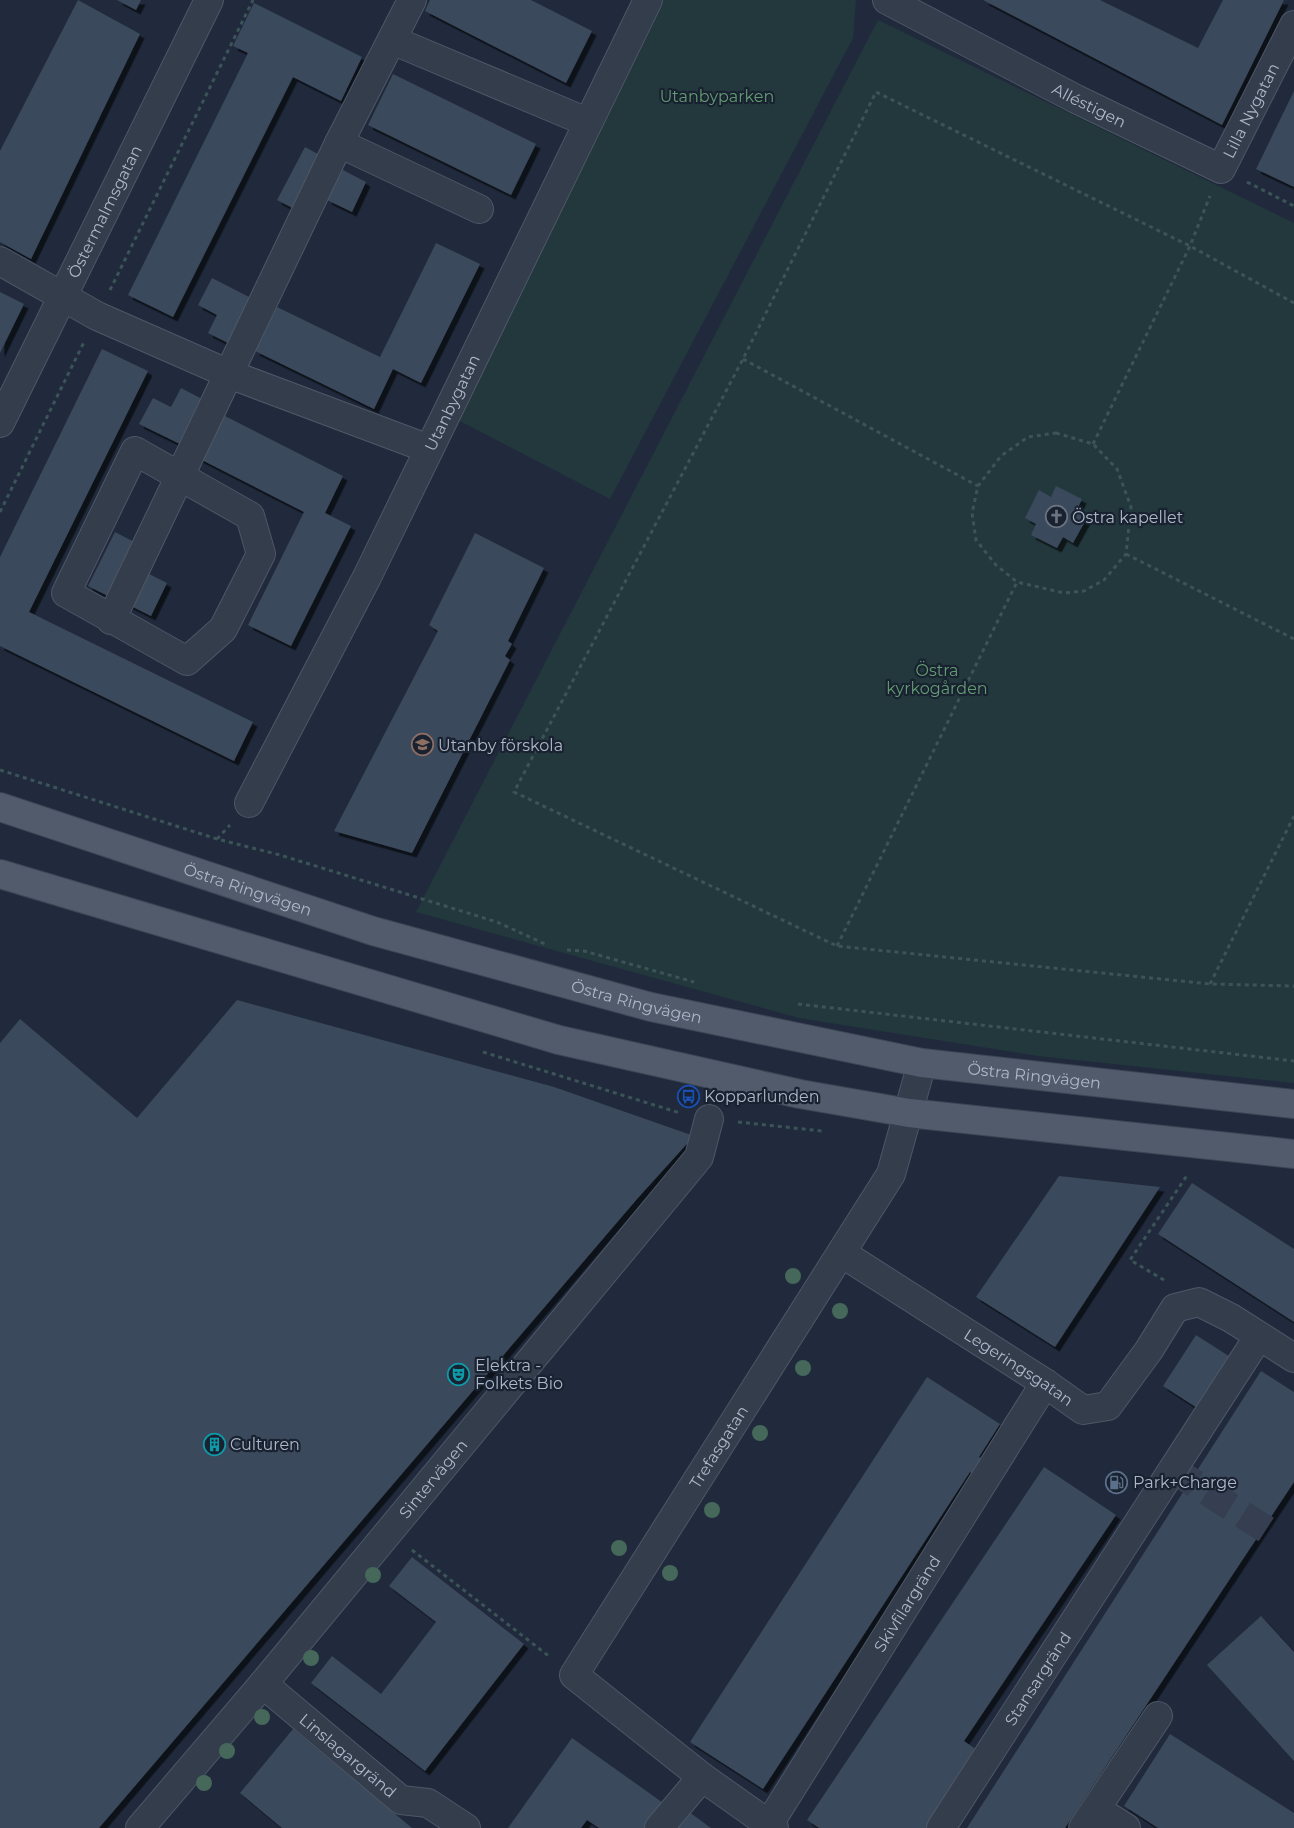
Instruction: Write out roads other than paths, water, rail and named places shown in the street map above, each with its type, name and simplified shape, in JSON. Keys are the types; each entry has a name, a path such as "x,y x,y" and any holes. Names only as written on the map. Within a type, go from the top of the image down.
{"main road":[{"name":"Östra Ringvägen","path":"0,807 373,931 652,1007 922,1063 1294,1104"},
{"path":"0,874 559,1040 800,1094 909,1113 1294,1154"}],"street":[{"name":"Östermalmsgatan","path":"0,423 208,0"},
{"path":"111,620 339,143 412,0"},
{"name":"Alléstigen","path":"887,0 1068,95 1221,169"},
{"name":"Utanbygatan","path":"249,803 367,577 644,1"},
{"name":"Lilla Nygatan","path":"1221,169 1294,25"},
{"path":"392,40 587,122"},
{"path":"339,143 479,209"},
{"path":"0,261 97,316 229,374 429,449"},
{"path":"135,451 180,475 250,516 261,554 223,629 187,661 66,593 135,451"},
{"name":"Trefasgatan","path":"704,1778 574,1676 843,1254 891,1174 922,1063"},
{"name":"Sintervägen","path":"140,1828 263,1684 699,1157 709,1119"},
{"name":"Legeringsgatan","path":"843,1254 1045,1383 1083,1410 1108,1406 1175,1308 1199,1302 1231,1318 1259,1336"},
{"path":"1259,1336 1294,1358"},
{"name":"Stansargränd","path":"941,1828 1259,1336"},
{"name":"Skivfilargränd","path":"772,1826 1045,1383"},
{"name":"Linslagargränd","path":"263,1684 401,1800 428,1803 466,1828"},
{"path":"1126,1828 1089,1819 1158,1716"},
{"path":"659,1828 704,1778 772,1826"}],"tunnel":[{"path":"1172,1469 1270,1532"}],"place":[{"name":"Östra kapellet","path":"1056,517"},
{"name":"Utanby förskola","path":"422,745"},
{"name":"Kopparlunden","path":"688,1096"},
{"name":"Elektra - Folkets Bio","path":"459,1374"},
{"name":"Culturen","path":"214,1444"},
{"name":"Park+Charge","path":"1117,1482"}],"park label":[{"name":"Utanbyparken","path":"717,96"},
{"name":"Östra kyrkogården","path":"937,679"}]}
